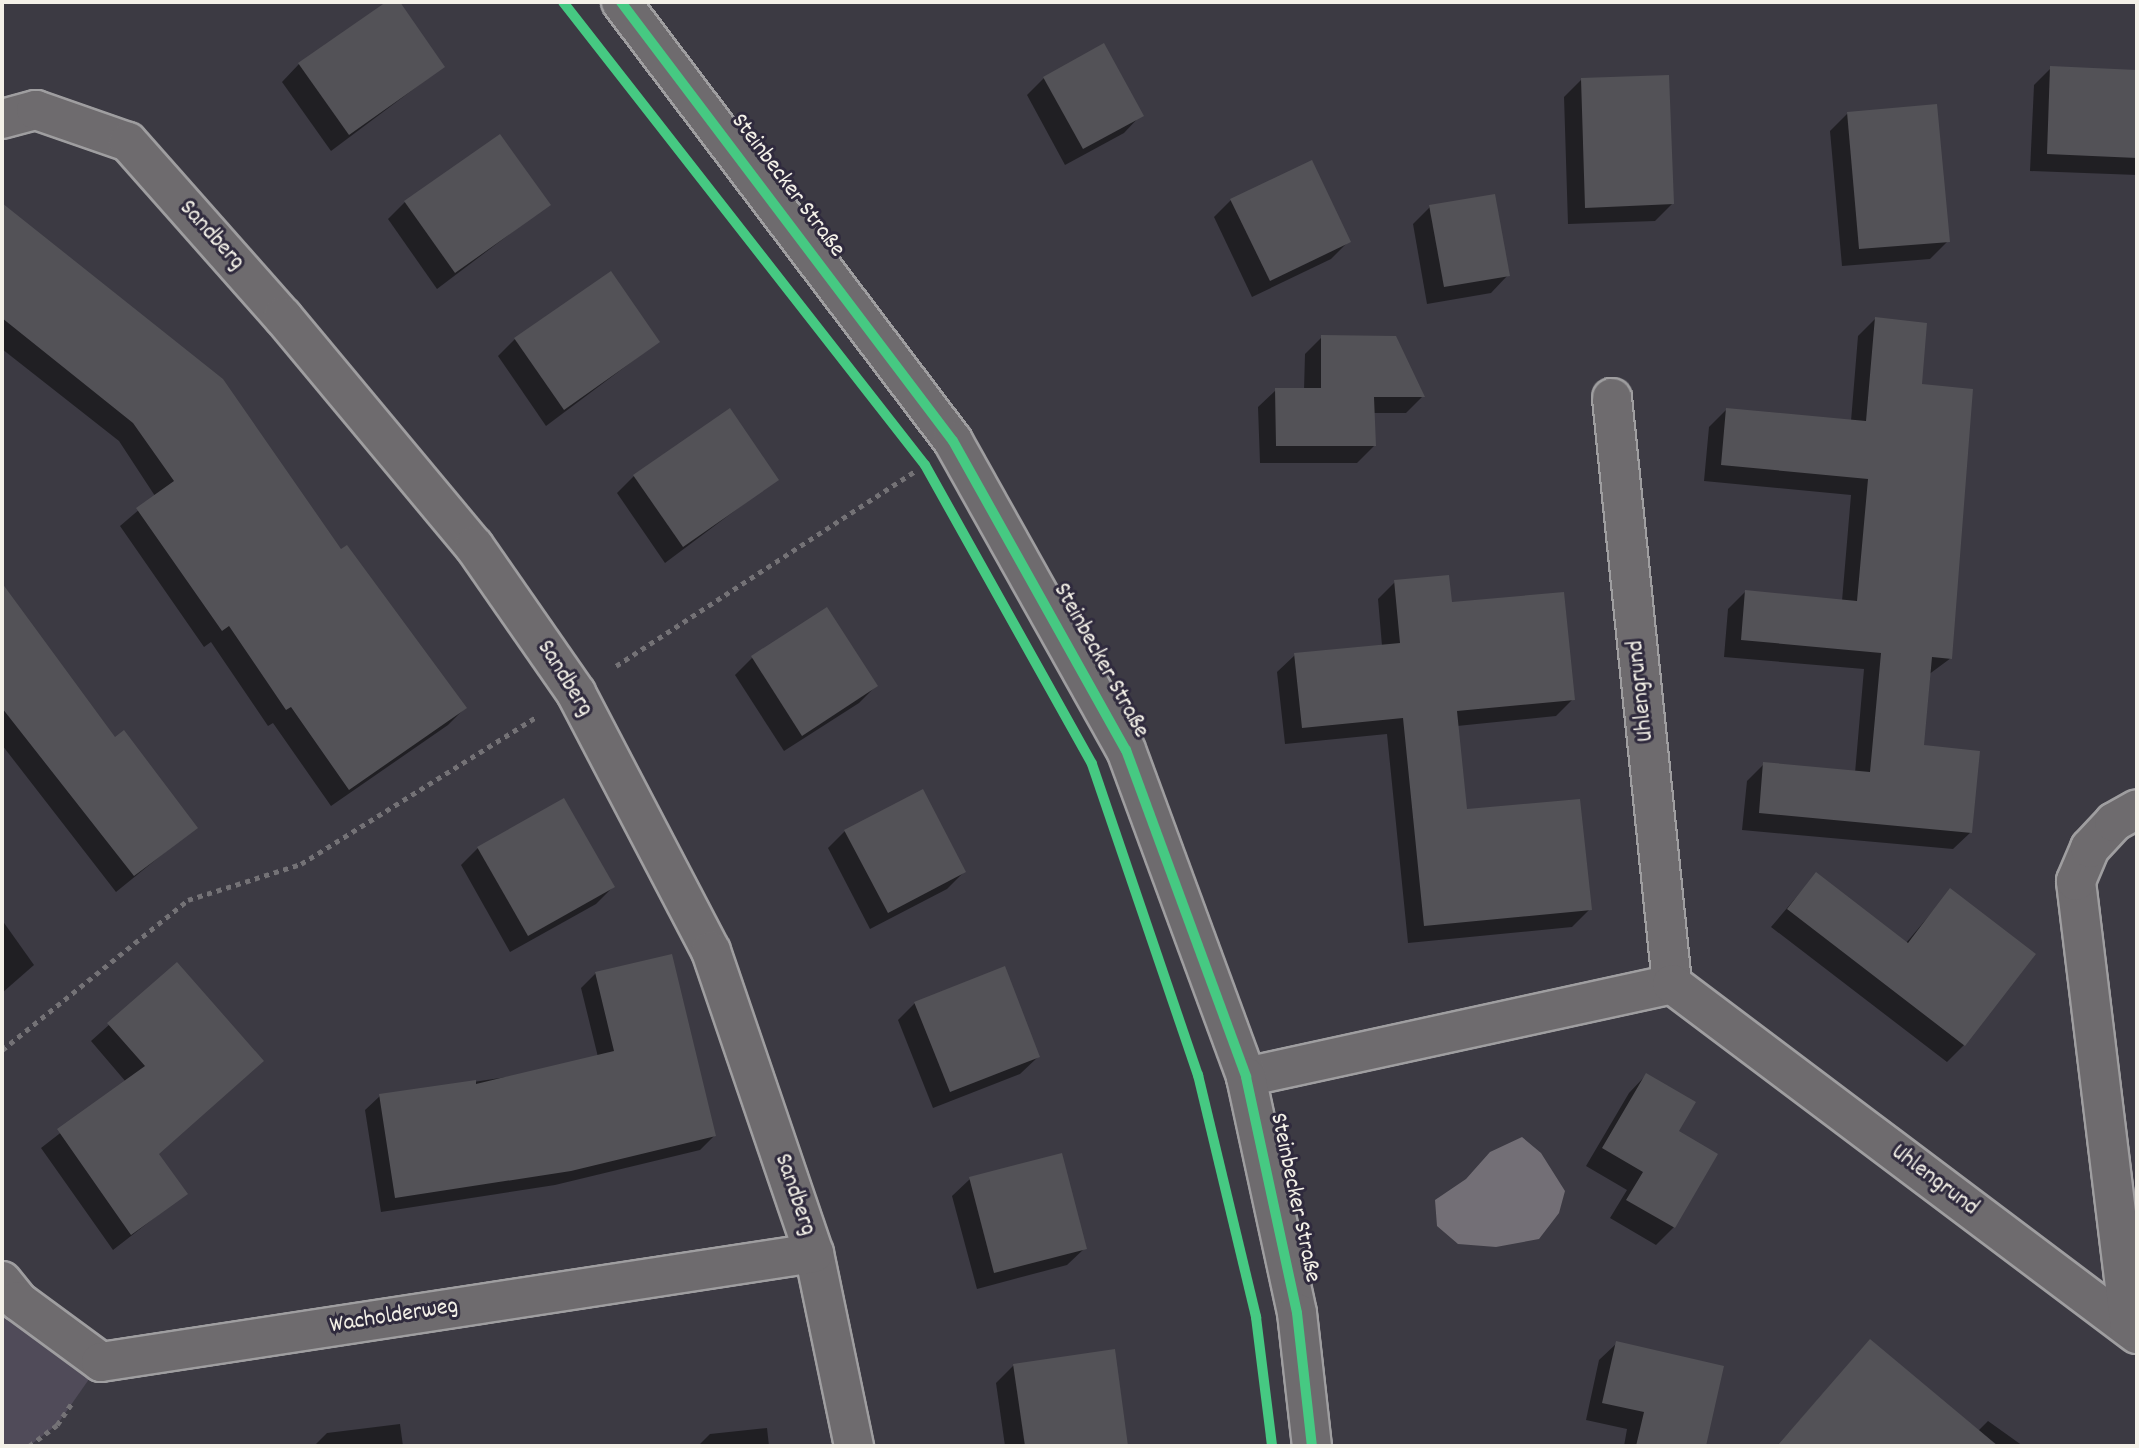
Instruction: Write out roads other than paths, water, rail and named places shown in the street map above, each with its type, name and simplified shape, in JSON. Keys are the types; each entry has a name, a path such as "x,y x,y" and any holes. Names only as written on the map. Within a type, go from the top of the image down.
{"street":[{"name":"Steinbecker Straße","path":"621,2 953,442 1126,750 1246,1077 1297,1313 1312,1446"},
{"name":"Sandberg","path":"2,119 36,110 128,142 284,317 474,546 576,693 711,951 814,1253 854,1446"},
{"name":"Uhlengrund","path":"1612,398 1672,984 2133,1331"},
{"name":"Uhlengrund","path":"2133,1331 2076,881 2090,848 2114,822 2137,809"},
{"path":"1246,1077 1672,984"},
{"name":"Wacholderweg","path":"2,1281 18,1301 101,1362 814,1253"}]}
